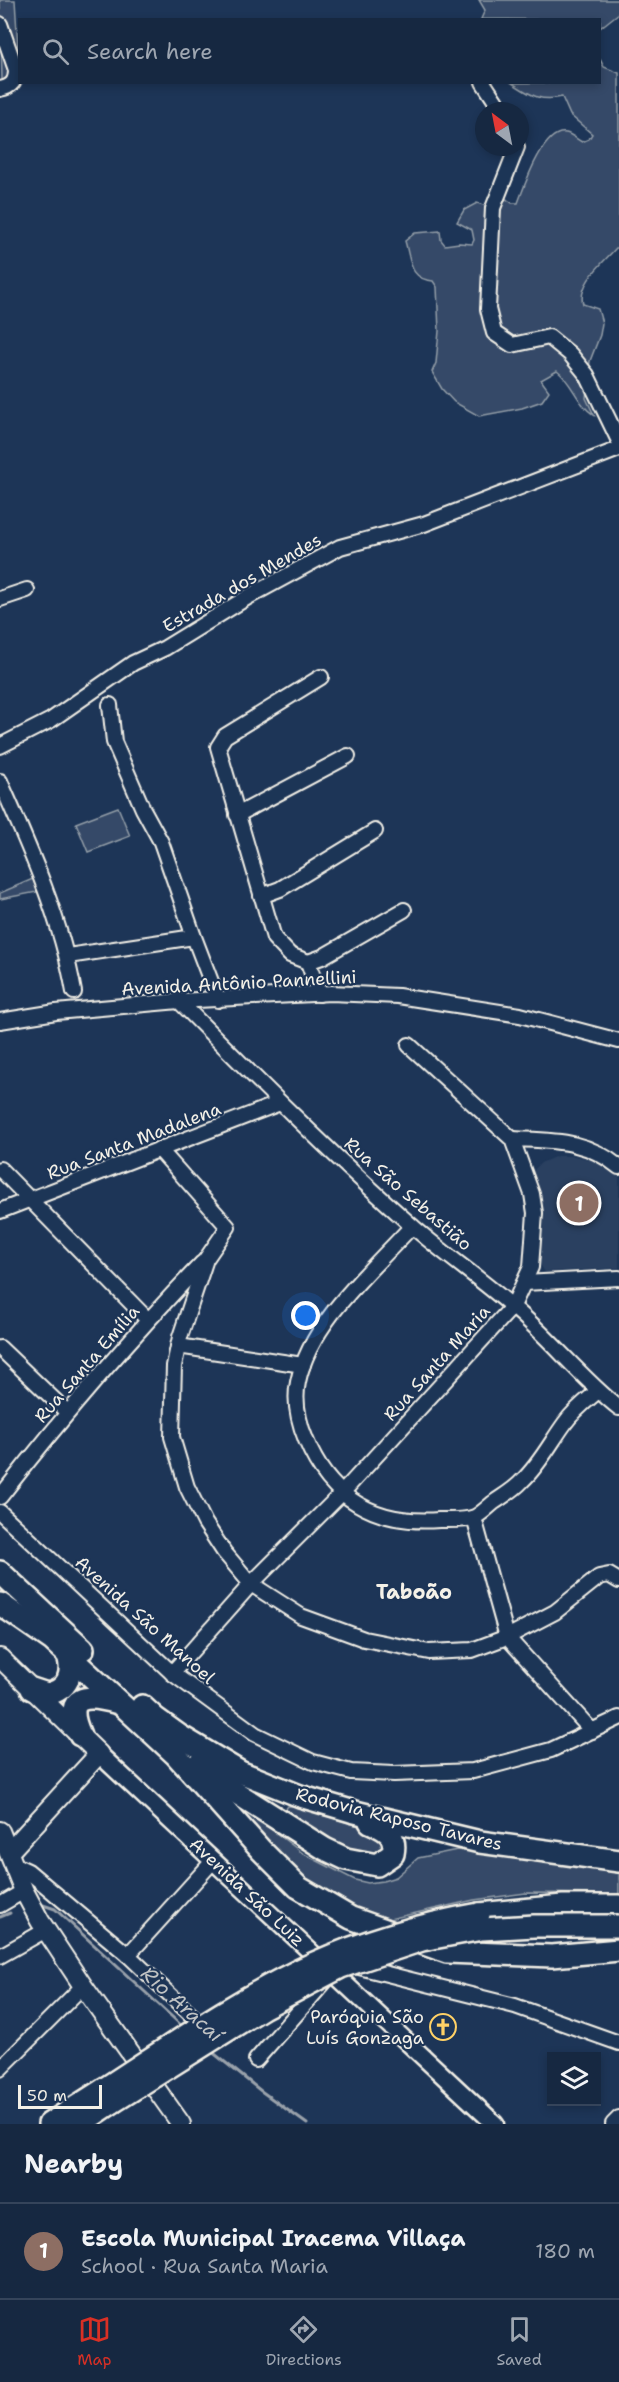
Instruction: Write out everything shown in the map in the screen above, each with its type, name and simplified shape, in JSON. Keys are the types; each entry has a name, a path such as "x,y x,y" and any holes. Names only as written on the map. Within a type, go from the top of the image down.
{"main road":[{"path":"0,1572 74,1651 70,1677 64,1687 47,1694 32,1689"},
{"name":"Rodovia Raposo Tavares","path":"0,1604 52,1640 74,1651 180,1736 261,1782 351,1811 480,1842 619,1862"},
{"name":"Rodovia Raposo Tavares","path":"74,1651 118,1703 176,1755 261,1850 298,1887 351,1918 447,1952 552,1956 619,1950"},
{"name":"Avenida São Luiz","path":"0,1658 99,1754"},
{"path":"80,1735 74,1720 74,1712 82,1700 91,1697 118,1703"},
{"path":"12,1858 99,1754"},
{"path":"176,1755 325,1849 346,1859 363,1863 376,1865 386,1861 393,1854 395,1844 391,1835 351,1811"},
{"path":"0,1831 24,1891 46,1930 181,2124"},
{"path":"80,2124 108,2096 237,2005 313,1964 385,1937 428,1924 479,1914 563,1906 619,1906"},
{"path":"49,2124 108,2096 263,2008 341,1967 422,1940 483,1929 534,1926 619,1926"}],"street":[{"path":"0,24 16,70 16,77 9,87 0,89"},
{"path":"484,84 496,102"},
{"path":"513,156 493,208 488,309 494,333 512,345 549,337 570,354 587,375 619,441"},
{"name":"Estrada dos Mendes","path":"0,746 51,720 132,663 165,648 248,597 340,547 424,524 619,448"},
{"path":"0,598 27,590"},
{"path":"321,677 225,736 220,742 219,753 274,938 290,955 308,962 322,957 404,910"},
{"path":"110,705 114,742 143,809 161,842 218,1000"},
{"path":"237,815 348,756"},
{"path":"0,781 40,874 68,956 74,992"},
{"path":"261,896 280,889 375,831"},
{"path":"68,956 194,937"},
{"path":"308,962 319,994"},
{"name":"Avenida Antônio Pannellini","path":"0,1021 56,1012 180,1001 319,994 398,996 520,1015 619,1041"},
{"name":"Rua São Sebastião","path":"180,1001 280,1103 412,1226 513,1306 553,1343 597,1391 619,1408"},
{"name":"Rua Santa Maria","path":"172,1673 251,1584 342,1493 513,1306 531,1267 535,1213 532,1194 512,1139 409,1045"},
{"name":"Rua Santa Madalena","path":"0,1211 280,1103"},
{"path":"512,1139 560,1142 586,1147 603,1153 619,1167"},
{"path":"159,1149 228,1227 206,1259 178,1346 174,1366 172,1437 187,1487 205,1523 251,1584 301,1616 364,1639 429,1652 472,1650 507,1637 555,1612 599,1577 609,1575 619,1581"},
{"path":"0,1168 148,1320"},
{"path":"412,1226 331,1315 303,1365 297,1384 300,1426 313,1457 326,1477 342,1493 368,1510 397,1520 474,1518 521,1482 549,1449 572,1414 597,1391"},
{"name":"Rua Santa Emília","path":"0,1497 67,1412 148,1320 206,1259"},
{"path":"524,1283 619,1278"},
{"path":"178,1346 303,1365"},
{"path":"0,1348 67,1412"},
{"name":"Avenida São Manoel","path":"0,1512 172,1673 255,1734 313,1762 351,1772 394,1774 472,1771 551,1750 619,1718"},
{"path":"474,1518 507,1637 592,1731"},
{"name":"Avenida São Luiz","path":"99,1754 495,2124"},
{"path":"12,1858 128,1955 214,2037"},
{"path":"128,1955 214,1860"},
{"path":"0,1905 24,1891"},
{"path":"0,1956 46,1930"},
{"path":"316,1956 515,2006 619,2043"},
{"path":"256,2060 333,1972"},
{"path":"0,2069 83,1986"},
{"path":"613,2124 619,2118"}],"shaded area":[{"path":"0,0 15,0 18,81 6,82 2,79"},
{"path":"479,0 619,0 619,13 601,27 601,18 481,18 485,10"},
{"path":"601,61 604,67 619,73 619,248 616,248 593,274 582,296 583,304 598,309 602,323 590,361 586,398 594,415 583,405 567,381 557,371 541,380 549,391 542,401 522,408 479,416 454,402 442,389 432,372 436,363 439,331 437,287 433,281 425,280 415,273 405,241 415,233 440,231 441,240 445,245 472,244 474,240 472,230 457,222 464,210 477,203 490,207 502,196 512,203 518,203 536,160 550,140 558,134 566,133 582,142 589,139 592,134 570,115 562,97 547,99 514,84 601,84"},
{"path":"118,807 130,836 88,852 76,823"},
{"path":"35,878 37,892 0,899 0,893"},
{"path":"557,1156 574,1156 593,1160 619,1173 619,1268 545,1272 538,1261 542,1217 534,1170 541,1163"},
{"path":"228,1801 260,1821 304,1854 355,1880 368,1883 383,1881 396,1877 418,1858 457,1850 619,1869 619,1894 526,1893 474,1900 376,1922 307,1881 288,1865"},
{"path":"288,1806 372,1830 383,1836 388,1850 376,1857 346,1849 284,1811"}],"waterway":[{"name":"Rio Aracaí","path":"40,1904 55,1909 183,2027"},
{"name":"Rio Aracaí","path":"0,1917 10,1913"},
{"name":"Rio Aracaí","path":"211,2051 307,2124"}],"place":[{"name":"Escola Municipal Iracema Villaça","path":"579,1203"},
{"name":"Paróquia São Luís Gonzaga","path":"443,2027"}],"district":[{"name":"Taboão","path":"414,1592"}]}
